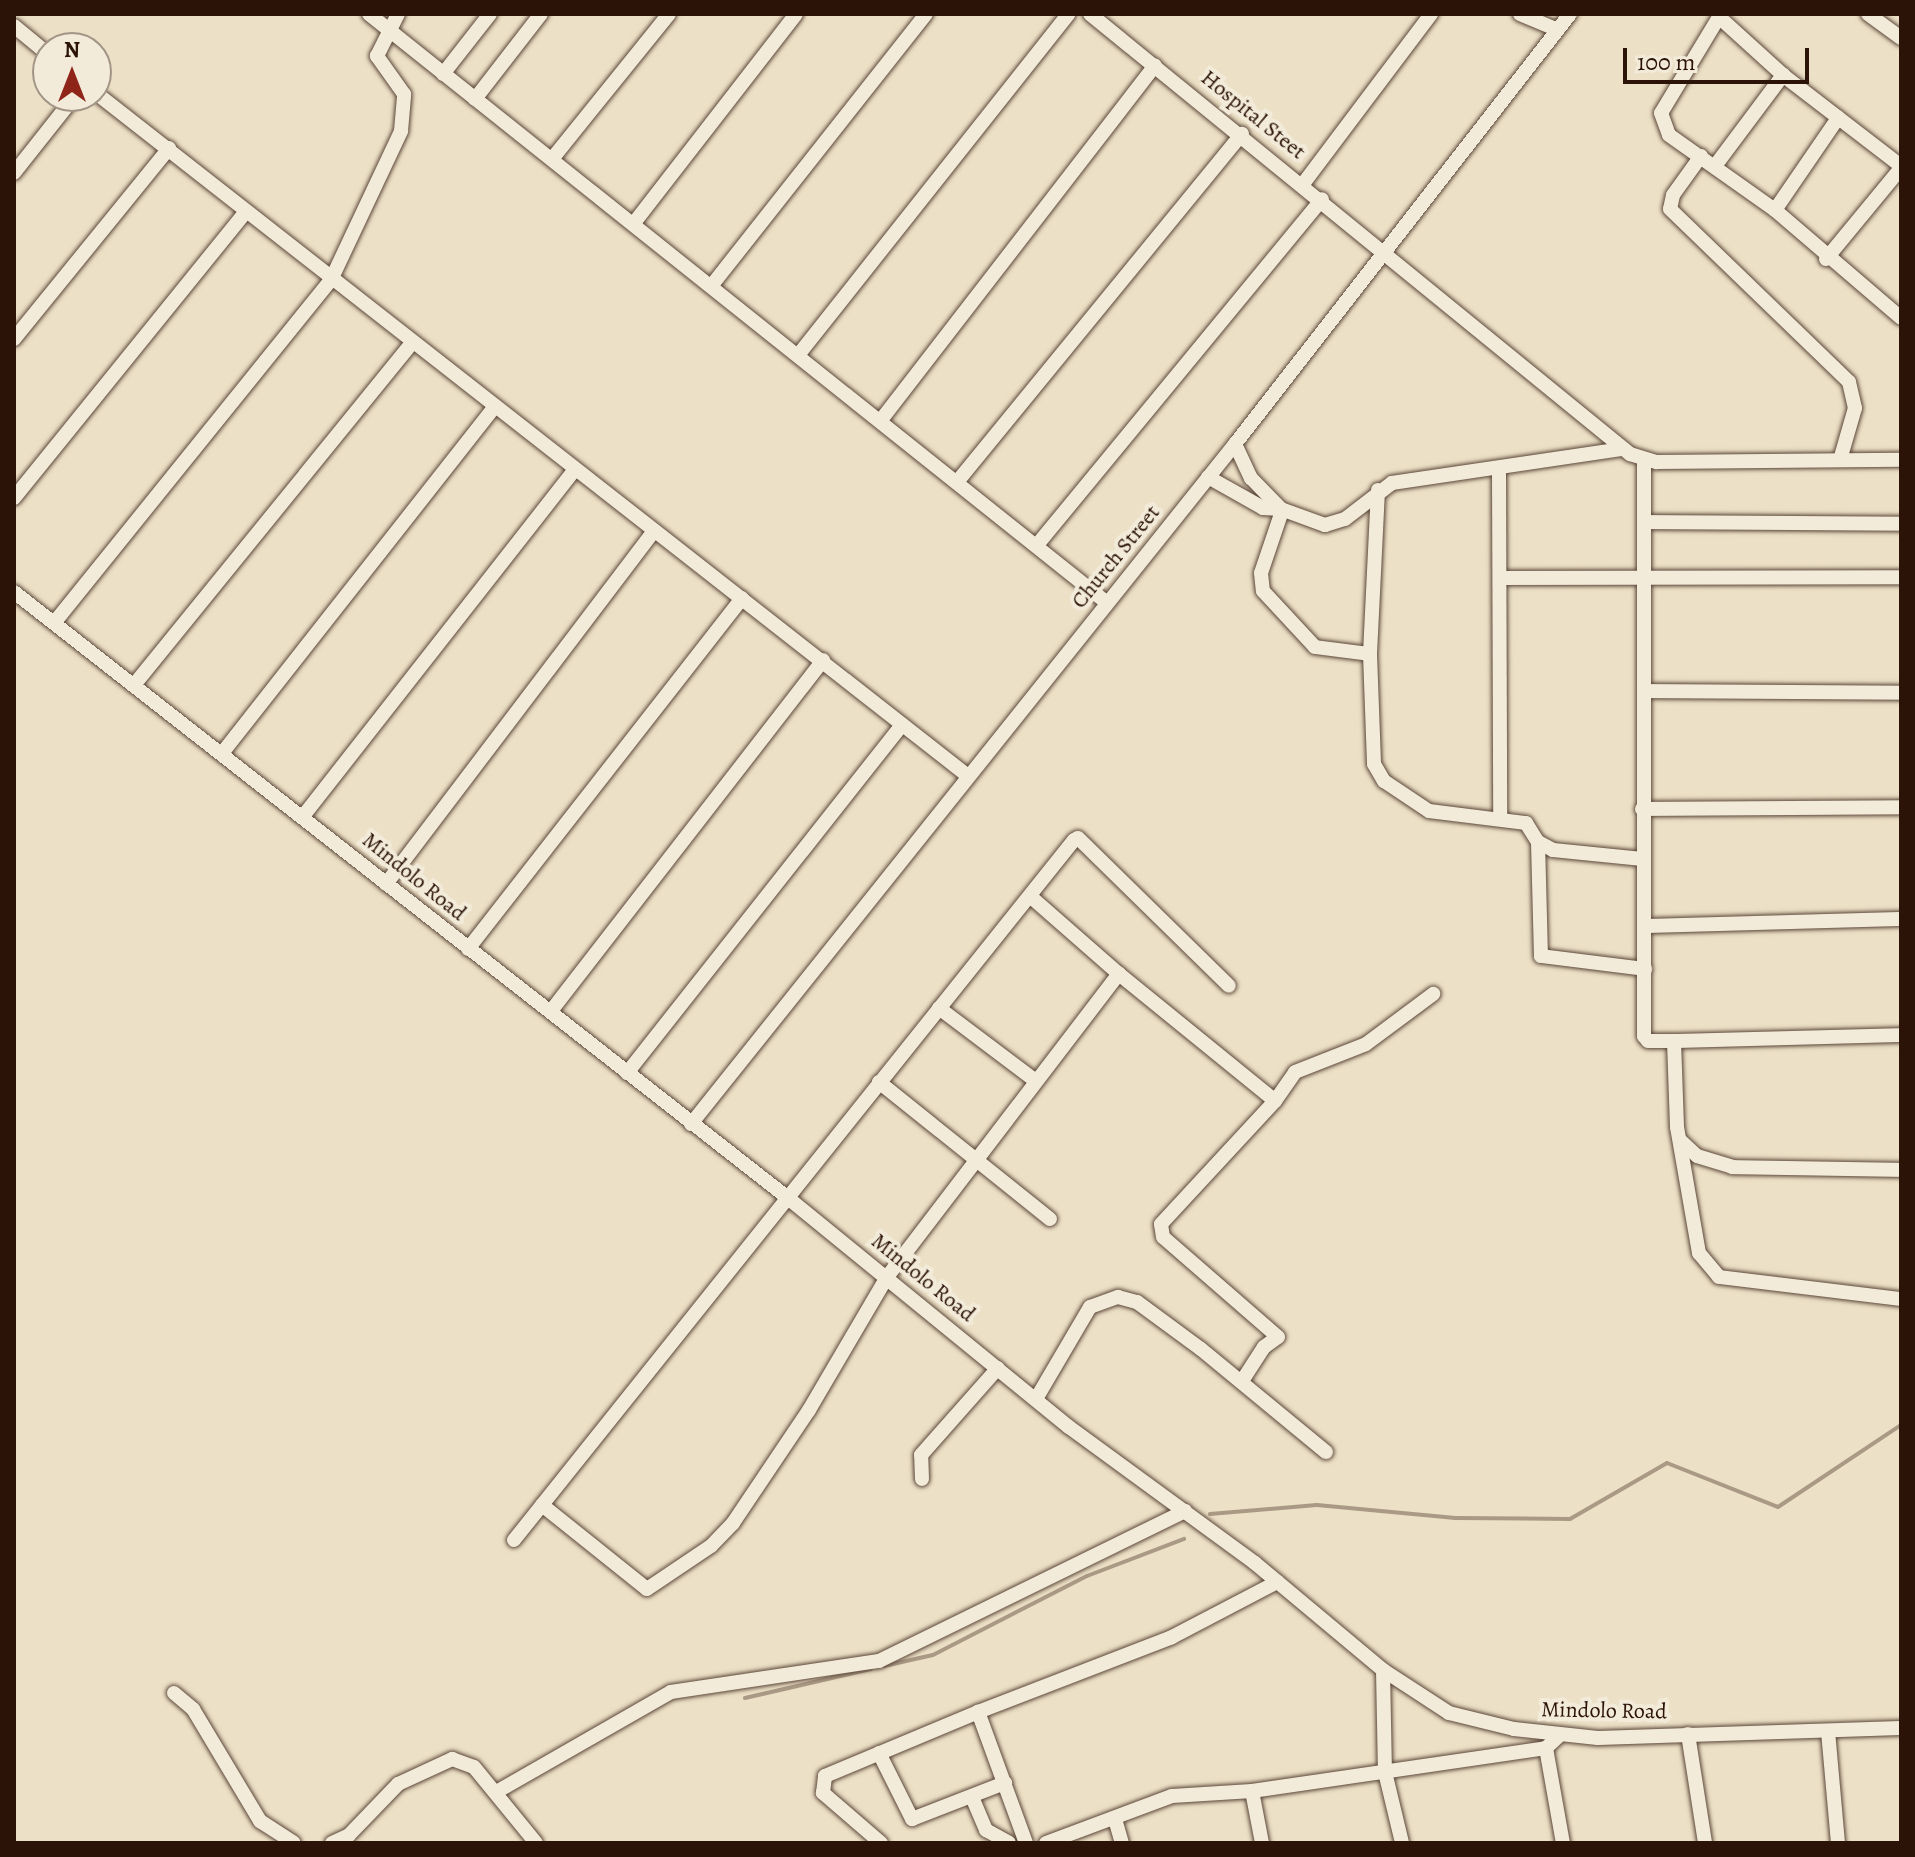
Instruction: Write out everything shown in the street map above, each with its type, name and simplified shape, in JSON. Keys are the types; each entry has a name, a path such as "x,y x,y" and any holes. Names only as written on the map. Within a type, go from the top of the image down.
{"street":[{"path":"369,14 799,354 1107,603"},
{"path":"54,623 331,280 401,131 404,94 377,56 386,28 398,14"},
{"path":"443,74 490,14"},
{"path":"475,99 541,14"},
{"path":"552,159 669,14"},
{"path":"634,223 796,14"},
{"path":"712,285 926,14"},
{"path":"799,354 1068,14"},
{"name":"Hospital Steet","path":"1090,14 1387,251 1623,449 1644,461"},
{"path":"1303,184 1431,14"},
{"path":"1520,14 1558,30"},
{"name":"Church Street","path":"691,1124 1235,444 1570,14"},
{"path":"1868,14 1901,38"},
{"path":"1826,259 1901,167 1783,75 1718,15 1659,121 1669,135 1775,210 1826,259 1901,318"},
{"path":"14,26 32,41"},
{"path":"881,420 1155,65"},
{"path":"1715,166 1783,75"},
{"path":"112,105 652,533 823,660 968,776"},
{"path":"14,173 62,112"},
{"path":"1775,210 1838,118"},
{"path":"957,482 1242,134"},
{"path":"14,339 169,148"},
{"path":"1701,156 1673,195 1670,209 1849,382 1855,408 1840,460"},
{"path":"1037,545 1322,199"},
{"path":"14,498 246,211"},
{"path":"134,685 412,343"},
{"path":"223,752 494,408"},
{"path":"1235,444 1251,478 1281,510"},
{"path":"1208,477 1263,508 1336,523 1378,490 1392,483 1499,470 1623,449"},
{"path":"1901,460 1644,461 1642,809 1644,1036 1648,1041 1901,1035"},
{"path":"304,815 575,470"},
{"path":"1499,470 1500,818"},
{"path":"1378,490 1370,654 1374,764 1384,781 1429,811 1526,823 1538,842 1541,956 1645,969"},
{"path":"1281,510 1261,573 1263,591 1315,647 1370,654"},
{"path":"1645,522 1901,524"},
{"path":"386,884 652,533"},
{"path":"1501,578 1901,577"},
{"name":"Mindolo Road","path":"14,592 304,815 386,884 788,1198 1036,1399 1277,1582 1383,1670 1449,1713 1559,1736 1901,1728"},
{"path":"468,949 742,598"},
{"path":"551,1011 823,660"},
{"path":"1644,691 1901,693"},
{"path":"627,1073 902,725"},
{"path":"1642,809 1901,807"},
{"path":"514,1540 1078,838 1229,986"},
{"path":"1538,842 1579,855 1643,859"},
{"path":"1030,896 1119,974 1275,1101"},
{"path":"1645,926 1901,919"},
{"path":"542,1505 647,1589 657,1587 733,1523 809,1410 887,1277 1119,974"},
{"path":"1242,1381 1264,1347 1278,1337 1163,1237 1161,1224 1275,1101 1295,1072 1366,1044 1433,994"},
{"path":"939,1008 1036,1081"},
{"path":"1674,1041 1681,1141 1699,1253 1719,1277 1901,1299"},
{"path":"879,1082 1050,1219"},
{"path":"1681,1141 1697,1156 1732,1167 1901,1170"},
{"path":"1036,1399 1090,1307 1118,1297 1137,1302 1242,1381 1326,1452"},
{"path":"922,1479 921,1455 998,1368"},
{"path":"498,1791 671,1692 879,1661 1185,1511"},
{"path":"881,1843 845,1815 822,1785 825,1776 978,1712 1172,1637 1277,1582"},
{"path":"1383,1670 1385,1772 1402,1843"},
{"path":"174,1693 193,1709 260,1821 294,1843"},
{"path":"978,1712 1026,1843"},
{"path":"1828,1731 1838,1843"},
{"path":"1688,1734 1705,1843"},
{"path":"1046,1843 1172,1796 1252,1791 1546,1748 1559,1736"},
{"path":"1546,1748 1563,1843"},
{"path":"879,1753 912,1819 1005,1783"},
{"path":"332,1843 349,1835 398,1784 439,1761 464,1761 498,1791 536,1843"},
{"path":"1252,1791 1262,1843"},
{"path":"972,1797 986,1830 1009,1843"},
{"path":"1115,1819 1122,1843"}],"waterway":[{"path":"1210,1514 1317,1505 1455,1518 1570,1519 1667,1463 1778,1507 1901,1425"},
{"path":"884,1666 933,1655 1087,1576 1184,1539"},
{"path":"745,1698 871,1669"}]}
